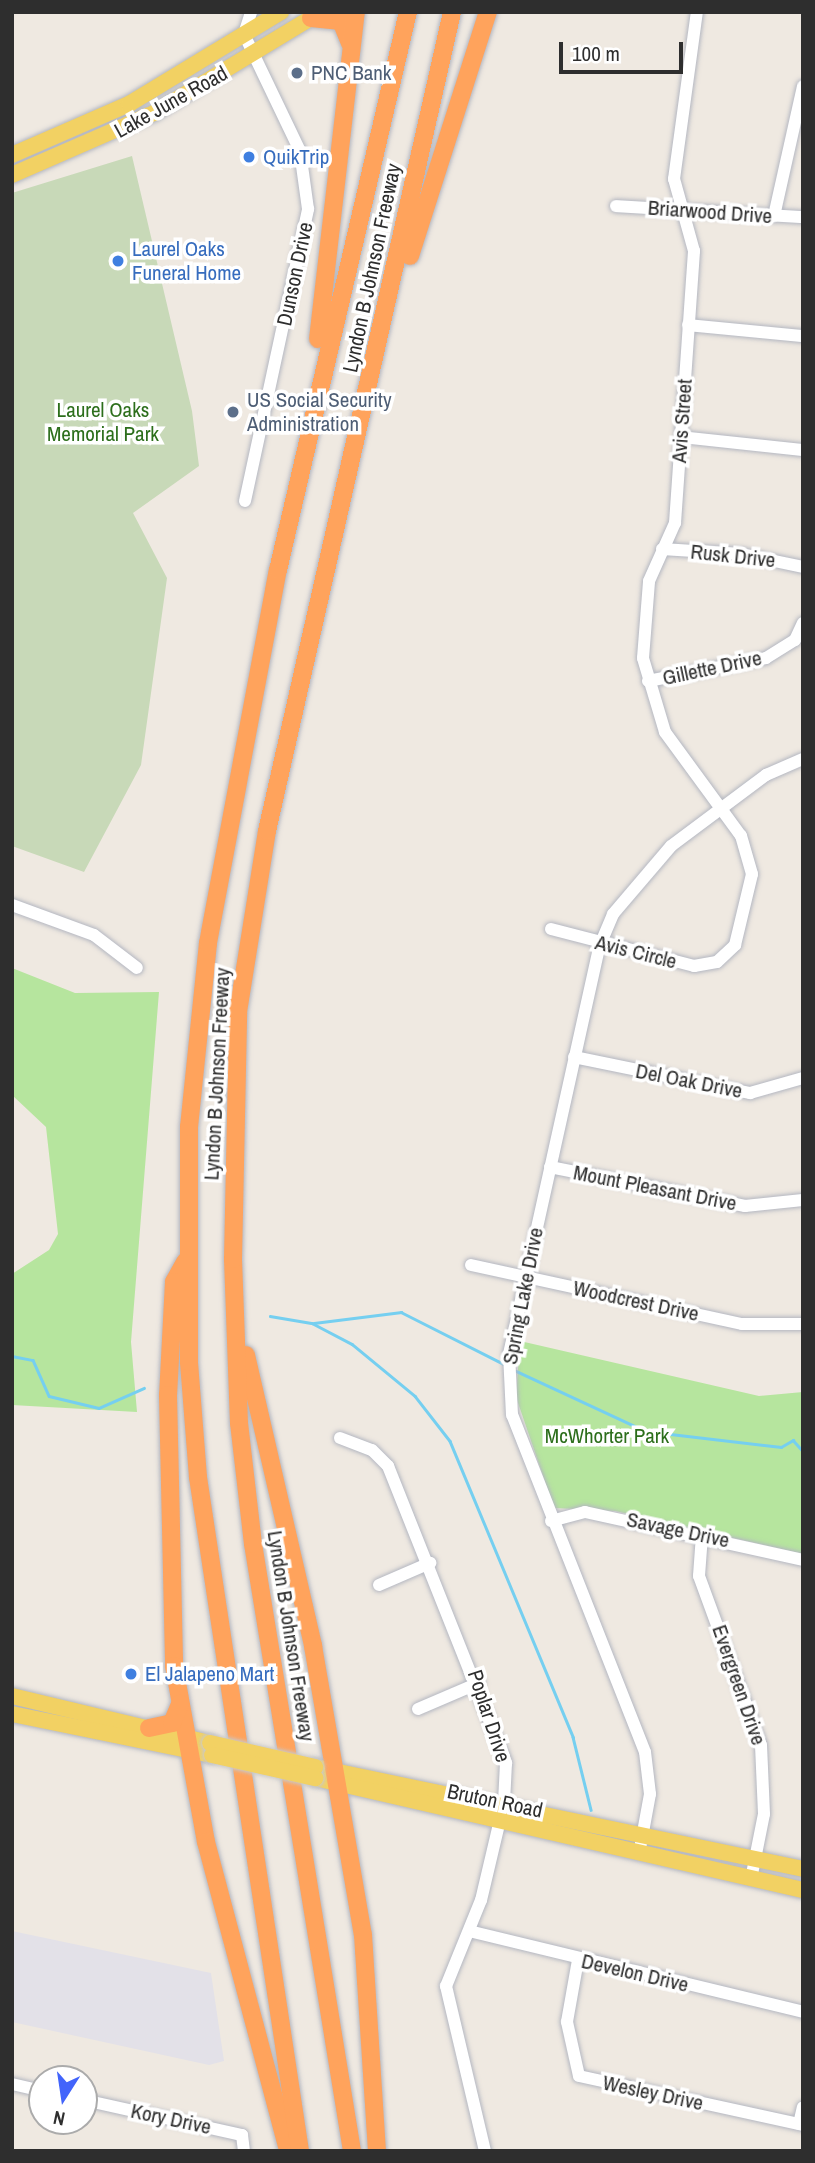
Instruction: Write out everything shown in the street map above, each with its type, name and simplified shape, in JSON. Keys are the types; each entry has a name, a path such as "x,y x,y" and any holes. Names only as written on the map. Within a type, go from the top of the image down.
{"highway":[{"path":"293,496 320,323 350,45 356,12"},
{"name":"Lyndon B Johnson Freeway","path":"300,2151 205,1538 186,1259 191,1102 208,943 293,496 408,12"},
{"name":"Lyndon B Johnson Freeway","path":"352,2151 253,1544 234,1328 238,1012 255,892 345,472 377,363 452,12"},
{"path":"377,363 488,12"},
{"path":"316,15 341,21 350,45"},
{"path":"235,1169 251,1394 300,1586 364,1946 377,2151"},
{"path":"186,1259 174,1282 166,1456 167,1593 180,1704 215,1881 288,2151"},
{"path":"149,1728 172,1723 180,1704"}],"main road":[{"name":"Lake June Road","path":"16,154 134,101 281,12"},
{"name":"Lake June Road","path":"19,173 143,119 316,15"},
{"path":"134,101 143,119"},
{"path":"16,154 19,173"},
{"path":"12,1696 47,1704 110,1726 187,1743"},
{"path":"43,1721 47,1704"},
{"path":"12,1714 43,1721 149,1728 187,1743"},
{"name":"Bruton Road","path":"187,1743 336,1777 499,1823 803,1890"},
{"name":"Bruton Road","path":"336,1777 504,1803 803,1869"}],"street":[{"path":"244,34 251,12"},
{"name":"Avis Street","path":"697,12 677,130 674,192 683,211 694,251 674,523 649,580 643,648 648,681 665,732 719,808"},
{"name":"Dunson Drive","path":"244,34 300,151 308,209 245,501"},
{"path":"774,216 803,86"},
{"name":"Briarwood Drive","path":"616,206 803,218"},
{"path":"688,325 803,337"},
{"path":"681,437 803,450"},
{"name":"Rusk Drive","path":"662,549 741,554 803,566"},
{"name":"Gillette Drive","path":"648,681 766,658 795,640 803,623"},
{"name":"Spring Lake Drive","path":"639,1854 650,1794 645,1752 551,1521 506,1381 509,1354 600,945 641,874 719,808 766,775 803,759"},
{"name":"Avis Circle","path":"551,929 600,945 694,966 717,962 735,945 750,857 719,808"},
{"path":"12,905 94,935 137,968"},
{"name":"Del Oak Drive","path":"574,1057 750,1093 803,1078"},
{"name":"Mount Pleasant Drive","path":"550,1167 745,1206 803,1200"},
{"name":"Woodcrest Drive","path":"471,1265 743,1324 803,1324"},
{"name":"Poplar Drive","path":"340,1438 372,1450 388,1466 479,1683 506,1763 504,1803 499,1823 469,1931 446,1986 485,2151"},
{"name":"Savage Drive","path":"551,1521 585,1511 702,1535 803,1560"},
{"name":"Evergreen Drive","path":"702,1535 699,1576 761,1745 764,1802 751,1879"},
{"path":"379,1585 430,1563"},
{"path":"418,1709 479,1683"},
{"name":"Develon Drive","path":"469,1931 578,1960 803,2012"},
{"name":"Wesley Drive","path":"578,1960 567,2022 579,2076 801,2125"},
{"name":"Kory Drive","path":"98,2103 242,2135 244,2151"},
{"path":"801,2125 803,2107"}],"shaded area":[{"path":"12,1931 211,1973 224,2061 209,2065 12,2022"}],"green space":[{"name":"Laurel Oaks Memorial Park","path":"132,156 192,411 199,466 133,513 167,578 141,765 84,872 12,846 12,193"},
{"path":"12,968 75,993 159,992 131,1342 137,1412 12,1405 12,1274 49,1250 58,1234 46,1127 12,1095"},
{"name":"McWhorter Park","path":"520,1341 759,1396 803,1392 803,1554 615,1511 554,1508 516,1397"}],"waterway":[{"path":"314,1323 401,1312 504,1364"},
{"path":"270,1316 312,1323 352,1344 415,1396 450,1441 573,1737 591,1810"},
{"path":"12,1356 33,1360 49,1396 99,1408 144,1388"},
{"path":"516,1371 645,1431 781,1447 793,1440 803,1451"}],"place":[{"name":"PNC Bank","path":"297,73"},
{"name":"QuikTrip","path":"249,157"},
{"name":"Laurel Oaks Funeral Home","path":"118,261"},
{"name":"US Social Security Administration","path":"233,412"},
{"name":"El Jalapeno Mart","path":"131,1674"}]}
